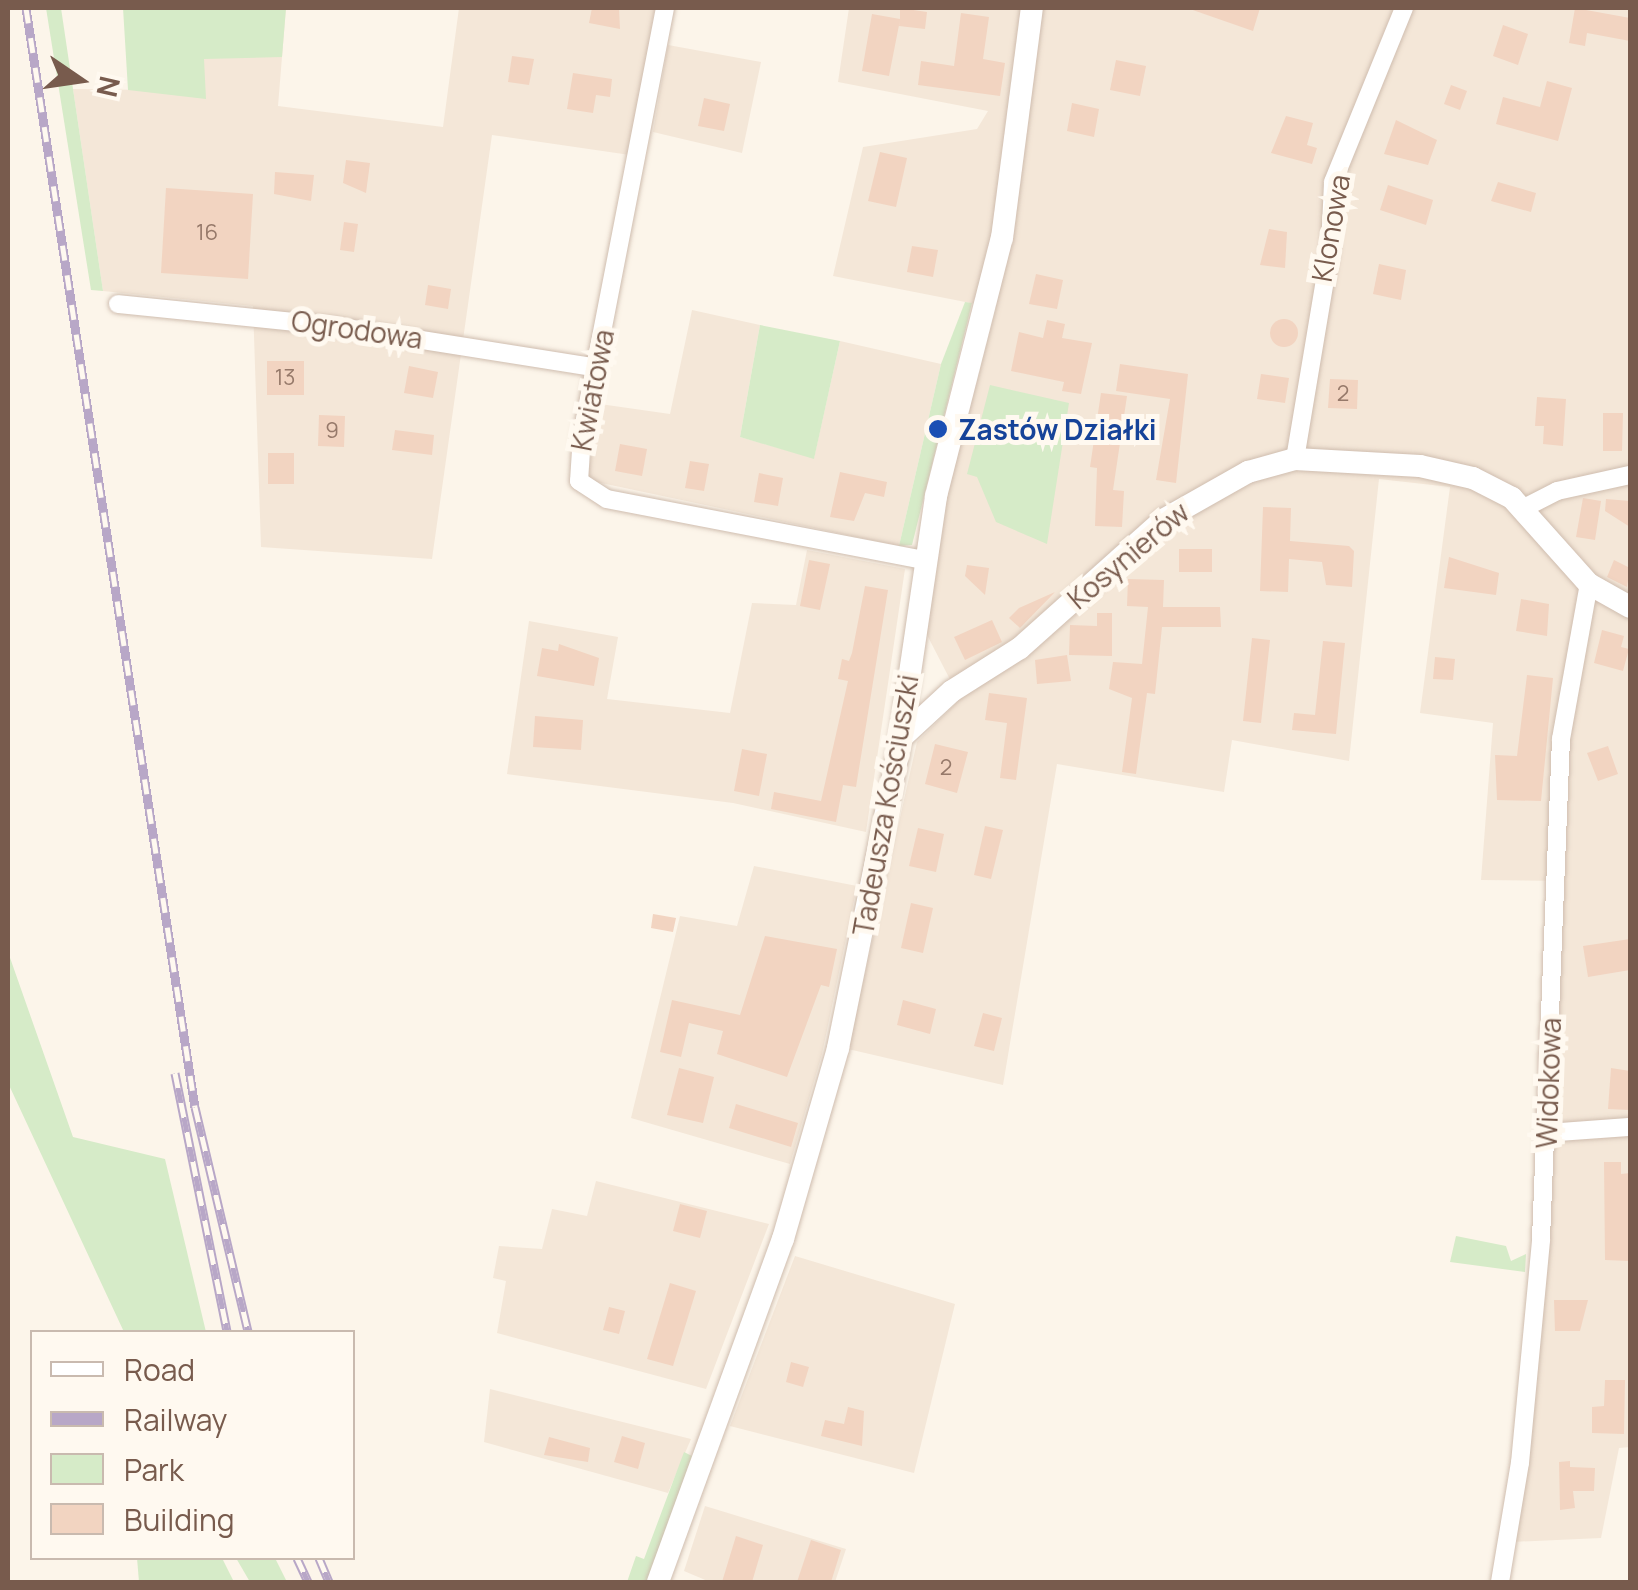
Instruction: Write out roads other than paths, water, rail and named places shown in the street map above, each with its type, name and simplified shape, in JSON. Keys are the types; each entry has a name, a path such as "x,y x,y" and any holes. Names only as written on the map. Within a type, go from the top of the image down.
{"street":[{"name":"Kwiatowa","path":"665,8 577,467 590,494 923,560"},
{"name":"Tadeusza Kościuszki","path":"658,1582 804,1176 838,1048 901,738 923,560 1002,238 1032,8"},
{"name":"Klonowa","path":"1296,459 1330,248 1333,182 1404,8"},
{"name":"Ogrodowa","path":"118,304 370,330 594,367"},
{"name":"Kosynierów","path":"901,738 952,691 1020,648 1163,520 1248,472 1296,459 1420,466 1473,478 1522,509 1590,584 1630,607"},
{"path":"1522,509 1556,491 1630,474"},
{"name":"Widokowa","path":"1500,1582 1520,1462 1546,1134 1560,740 1590,584"},
{"path":"908,674 952,691"},
{"path":"1546,1134 1630,1126"}],"railway":[{"path":"26,8 195,1107 248,1330"},
{"path":"175,1073 227,1330"},
{"path":"298,1560 308,1582"},
{"path":"320,1560 329,1582"}],"place":[{"name":"Zastów Działki","path":"938,429"}]}
